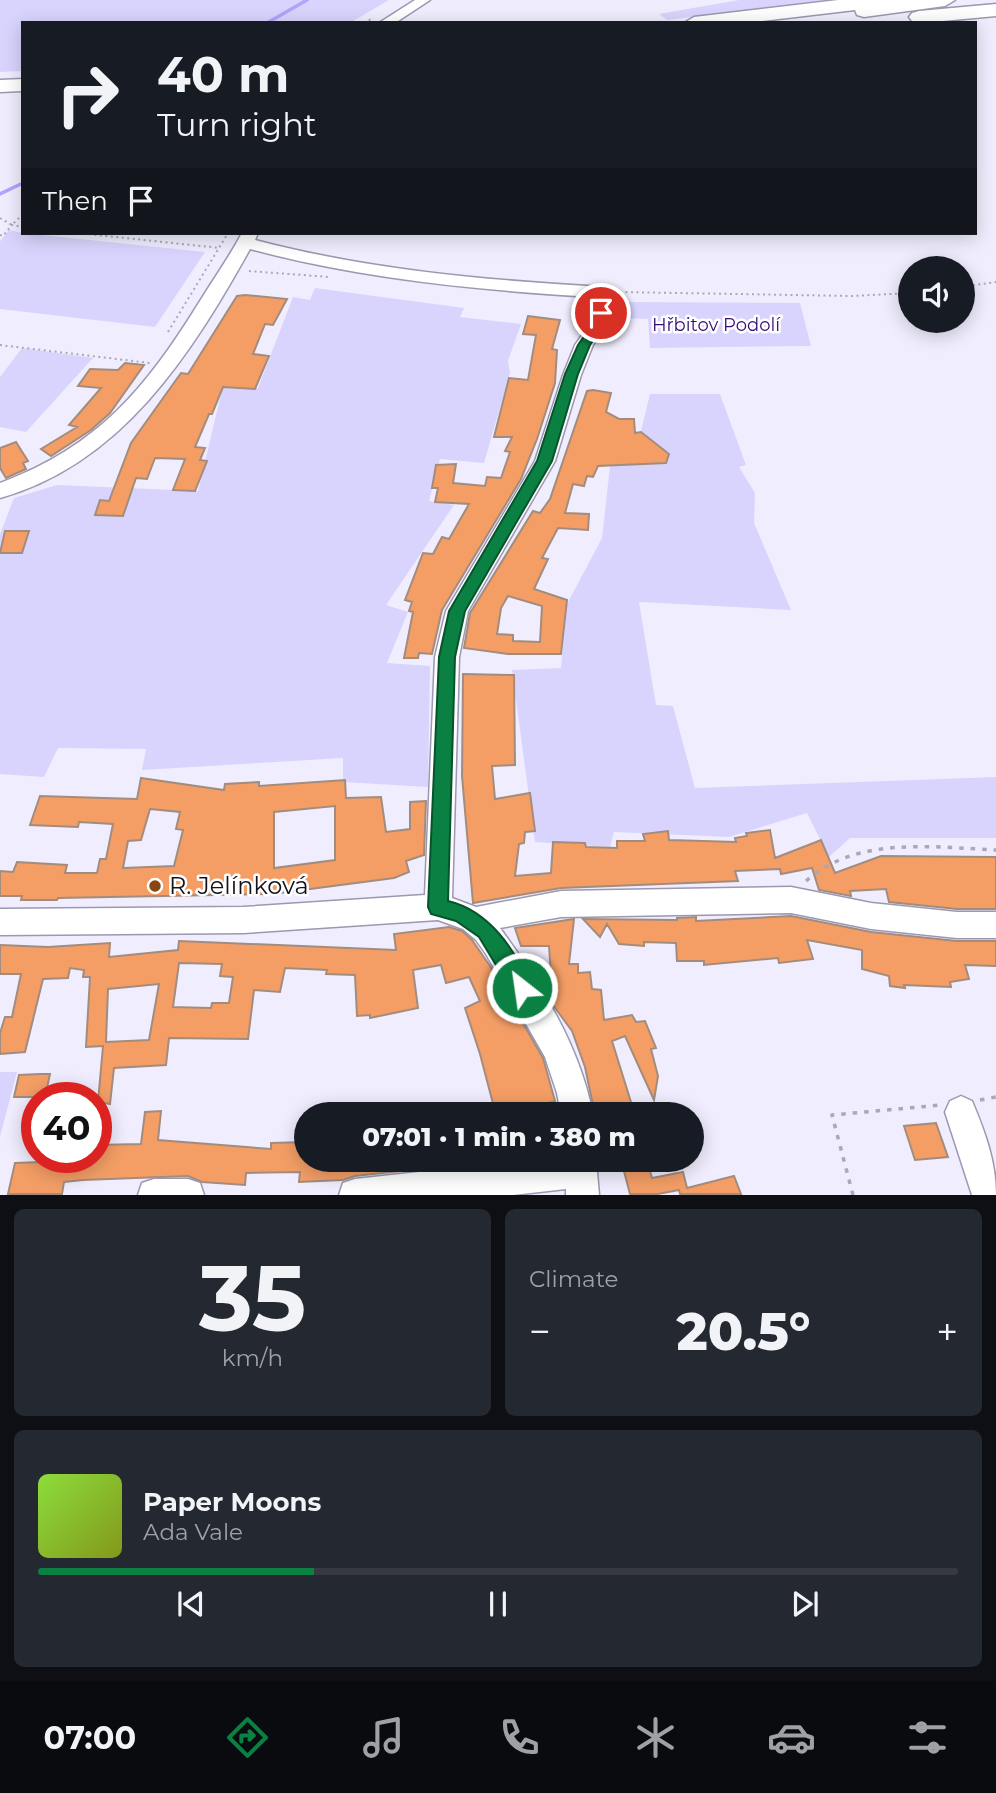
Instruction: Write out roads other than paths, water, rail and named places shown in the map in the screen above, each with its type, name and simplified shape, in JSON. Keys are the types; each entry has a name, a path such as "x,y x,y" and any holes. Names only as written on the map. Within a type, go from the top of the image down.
{"highway":[{"path":"709,21 846,0"},
{"path":"710,21 887,0"},
{"path":"782,21 945,0"},
{"path":"876,21 996,10"},
{"path":"0,77 21,75"},
{"path":"0,86 21,85"}],"street":[{"path":"389,21 424,0"},
{"path":"0,491 50,473 99,442 138,402 169,365 241,236 303,259 485,284 602,292 598,325 584,345 572,374 545,461 457,611 447,657 438,907"},
{"path":"473,920 561,904 791,900 871,916 957,925 996,925"},
{"path":"0,922 243,920 438,907 461,913 473,920 496,945 560,1056 574,1091 575,1102"},
{"path":"961,1112 989,1195"},
{"path":"355,1195 581,1175"},
{"path":"154,1195 188,1195"}],"waterway":[{"path":"270,21 307,0"},
{"path":"0,194 21,184"}],"place":[{"name":"R. Jelínková","path":"155,886"}],"park label":[{"name":"Hřbitov Podolí","path":"716,325"}]}
